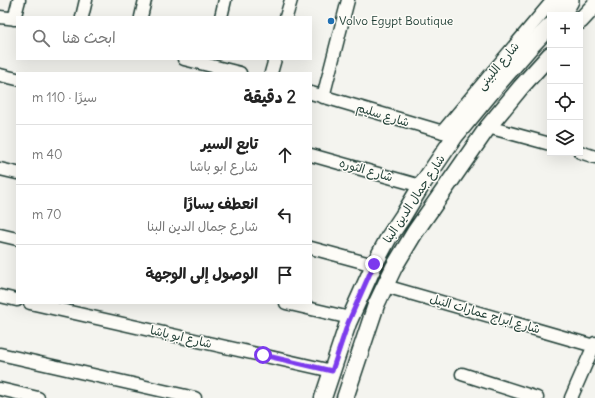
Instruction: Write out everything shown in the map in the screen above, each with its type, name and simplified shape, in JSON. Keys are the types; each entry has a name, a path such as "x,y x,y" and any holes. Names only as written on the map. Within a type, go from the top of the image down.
{"highway":[{"path":"562,12 568,0"}],"main road":[{"path":"563,12 575,0"},
{"path":"583,18 595,5"},
{"name":"شارع جمال الدين البنا","path":"323,398 350,318 374,264 421,186 449,134 497,85 547,29"},
{"name":"شارع جمال الدين البنا","path":"345,398 376,305 394,267 415,232 488,126 547,57"}],"street":[{"path":"16,16 19,0"},
{"path":"82,16 86,0"},
{"path":"141,16 145,0"},
{"path":"221,16 225,0"},
{"path":"286,16 291,0"},
{"path":"317,95 348,0"},
{"name":"شارع اللبينى","path":"449,134 553,0"},
{"path":"0,17 16,19"},
{"path":"192,60 209,62 237,72"},
{"path":"272,72 275,60"},
{"path":"0,75 16,79"},
{"name":"شارع سليم","path":"317,95 449,134"},
{"path":"488,126 547,143"},
{"path":"583,153 595,157"},
{"name":"شارع الثوره","path":"312,155 421,186"},
{"path":"0,169 16,173"},
{"path":"0,235 16,239"},
{"path":"312,248 374,264"},
{"name":"شارع ابراج عمارات النيل","path":"385,286 591,344"},
{"path":"0,296 16,300"},
{"name":"شارع ابو باشا","path":"34,304 332,371"},
{"path":"290,304 350,318"},
{"path":"571,398 591,344"},
{"path":"0,354 194,398"},
{"path":"462,374 537,398"},
{"path":"0,389 38,398"}],"place":[{"name":"Volvo Egypt Boutique","path":"331,21"}],"route":[{"path":"263,355 332,371 348,323 374,264"}]}
